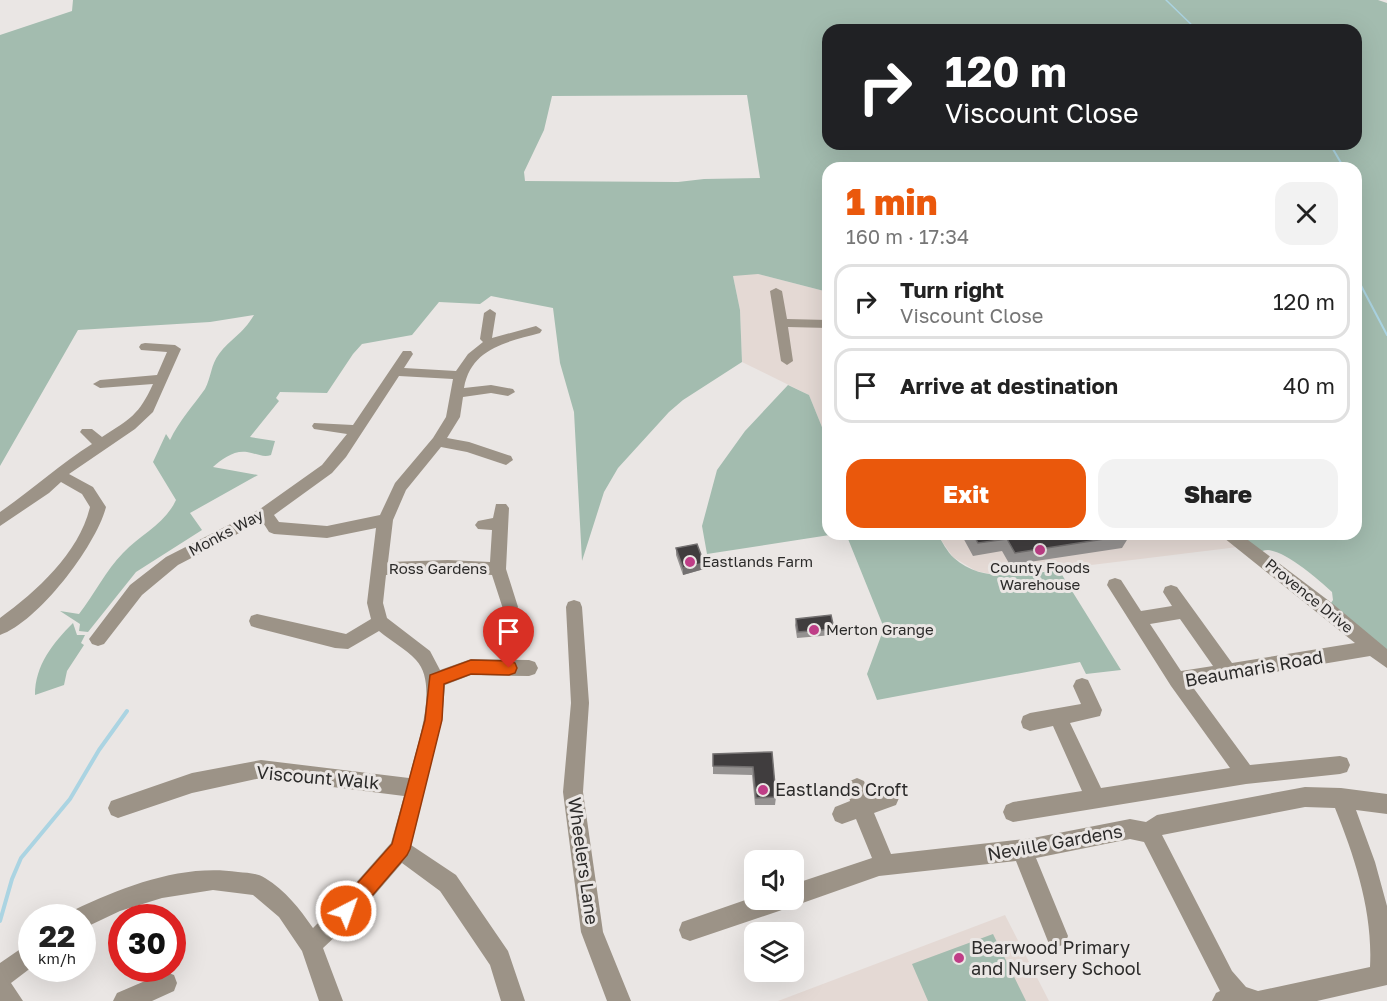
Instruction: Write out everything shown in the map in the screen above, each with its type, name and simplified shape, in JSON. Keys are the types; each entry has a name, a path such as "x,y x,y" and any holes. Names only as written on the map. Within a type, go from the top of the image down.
{"street":[{"path":"776,291 787,361"},
{"path":"488,340 490,314"},
{"path":"781,323 822,324"},
{"path":"310,945 346,911 400,849 434,720 436,680 424,656 380,622 375,603 385,519 400,487 438,441 453,417 460,375 472,357 488,340 536,330"},
{"path":"474,332 488,340"},
{"path":"0,520 59,476 71,464 130,426 148,409 174,349 145,347"},
{"name":"Monks Way","path":"98,639 136,590 172,561 265,513 327,469 407,354"},
{"path":"395,372 460,375"},
{"path":"100,384 160,379"},
{"path":"458,393 490,389 508,392"},
{"path":"319,426 356,430"},
{"path":"87,432 101,444"},
{"path":"438,441 469,447 506,460"},
{"path":"0,628 33,602 54,579 85,541 98,516 96,500 86,487 59,476"},
{"path":"265,513 274,528 306,531 327,532 385,519"},
{"name":"Ross Gardens","path":"483,525 500,516 498,569 510,607"},
{"name":"Provence Drive","path":"1237,540 1327,609 1387,660"},
{"name":"Ross Gardens","path":"378,569 448,566 498,569"},
{"path":"1115,585 1177,680"},
{"path":"1171,592 1227,671"},
{"name":"Wheelers Lane","path":"574,607 580,703 573,792 592,932 619,1001"},
{"path":"1137,619 1184,611"},
{"path":"257,621 335,641 348,642 380,622"},
{"name":"Beaumaris Road","path":"1246,775 1177,680 1372,648"},
{"path":"436,680 471,667 529,668"},
{"path":"1030,722 1093,710 1082,686"},
{"path":"1058,717 1095,798"},
{"path":"1013,812 1246,775 1340,765"},
{"name":"Viscount Walk","path":"118,808 192,783 261,769 415,788"},
{"path":"857,788 862,808 885,866"},
{"name":"Neville Gardens","path":"804,892 885,866 1022,850 1130,829 1150,833 1157,825 1305,797 1341,798 1387,804"},
{"path":"842,814 889,798"},
{"path":"1263,1001 1381,976 1385,934 1376,890 1364,850 1341,798"},
{"path":"1150,833 1224,979 1238,999"},
{"path":"400,849 448,882 500,959 513,1001"},
{"path":"1022,850 1057,936"},
{"path":"96,911 117,901 162,887 213,879 257,885 286,909 310,945 331,1001"},
{"path":"690,930 749,910"},
{"path":"0,977 18,963"},
{"path":"125,1001 166,983"},
{"path":"0,987 11,1001"}],"shaded area":[{"path":"742,273 758,274 822,290 822,427 809,395 742,362 740,310 733,276"},
{"path":"941,540 1238,540 1246,546 1001,576 976,571 953,557"},
{"name":"Bearwood Primary and Nursery School","path":"1005,915 1049,1001 778,1001"}],"green space":[{"path":"73,0 1378,0 1387,3 1387,660 1327,609 1333,600 1332,592 1311,574 1276,552 1268,550 1255,553 1237,540 1362,540 1362,162 822,162 822,290 758,274 733,276 740,310 742,362 683,400 669,412 618,468 604,492 582,561 574,412 560,363 553,308 491,296 480,304 439,302 412,335 362,344 327,393 280,392 276,398 279,401 250,437 275,441 271,455 237,452 224,458 213,467 258,475 190,513 202,530 136,572 88,632 79,631 80,624 60,611 79,614 117,560 166,516 176,500 153,462 166,434 170,440 205,389 219,354 254,315 210,322 78,330 0,466 0,35 72,11","holes":["747,95 760,178 678,182 525,181 524,172 544,130 552,96"]},
{"path":"788,385 809,395 822,427 822,536 707,554 702,526 717,470 745,431"},
{"path":"848,540 941,540 954,558 977,571 1018,575 1059,570 1121,670 1086,674 1080,662 877,700 867,674 884,628"},
{"path":"73,623 77,635 85,635 81,643 84,645 67,671 64,685 35,695 38,674 46,655"},
{"path":"993,934 1026,1001 928,1001 912,964"}],"building":[{"path":"976,540 1000,540 978,543"},
{"path":"1008,540 1098,540 1015,553"},
{"name":"Eastlands Farm","path":"697,544 704,563 683,568 676,548"},
{"path":"831,615 834,629 798,632 796,619"},
{"name":"Eastlands Croft","path":"772,752 776,797 756,798 753,767 713,766 713,754"}],"waterway":[{"path":"1166,0 1191,24"},
{"path":"1334,150 1340,162"},
{"path":"1362,287 1387,335"},
{"path":"0,921 12,879 21,858 70,799 99,750 127,711"}],"place":[{"name":"County Foods Warehouse","path":"1040,550"},
{"name":"Eastlands Farm","path":"690,562"},
{"name":"Merton Grange","path":"814,630"},
{"name":"Eastlands Croft","path":"763,790"},
{"name":"Bearwood Primary and Nursery School","path":"959,958"}],"route":[{"path":"346,911 400,849 434,720 436,680 471,667 509,668"}]}
